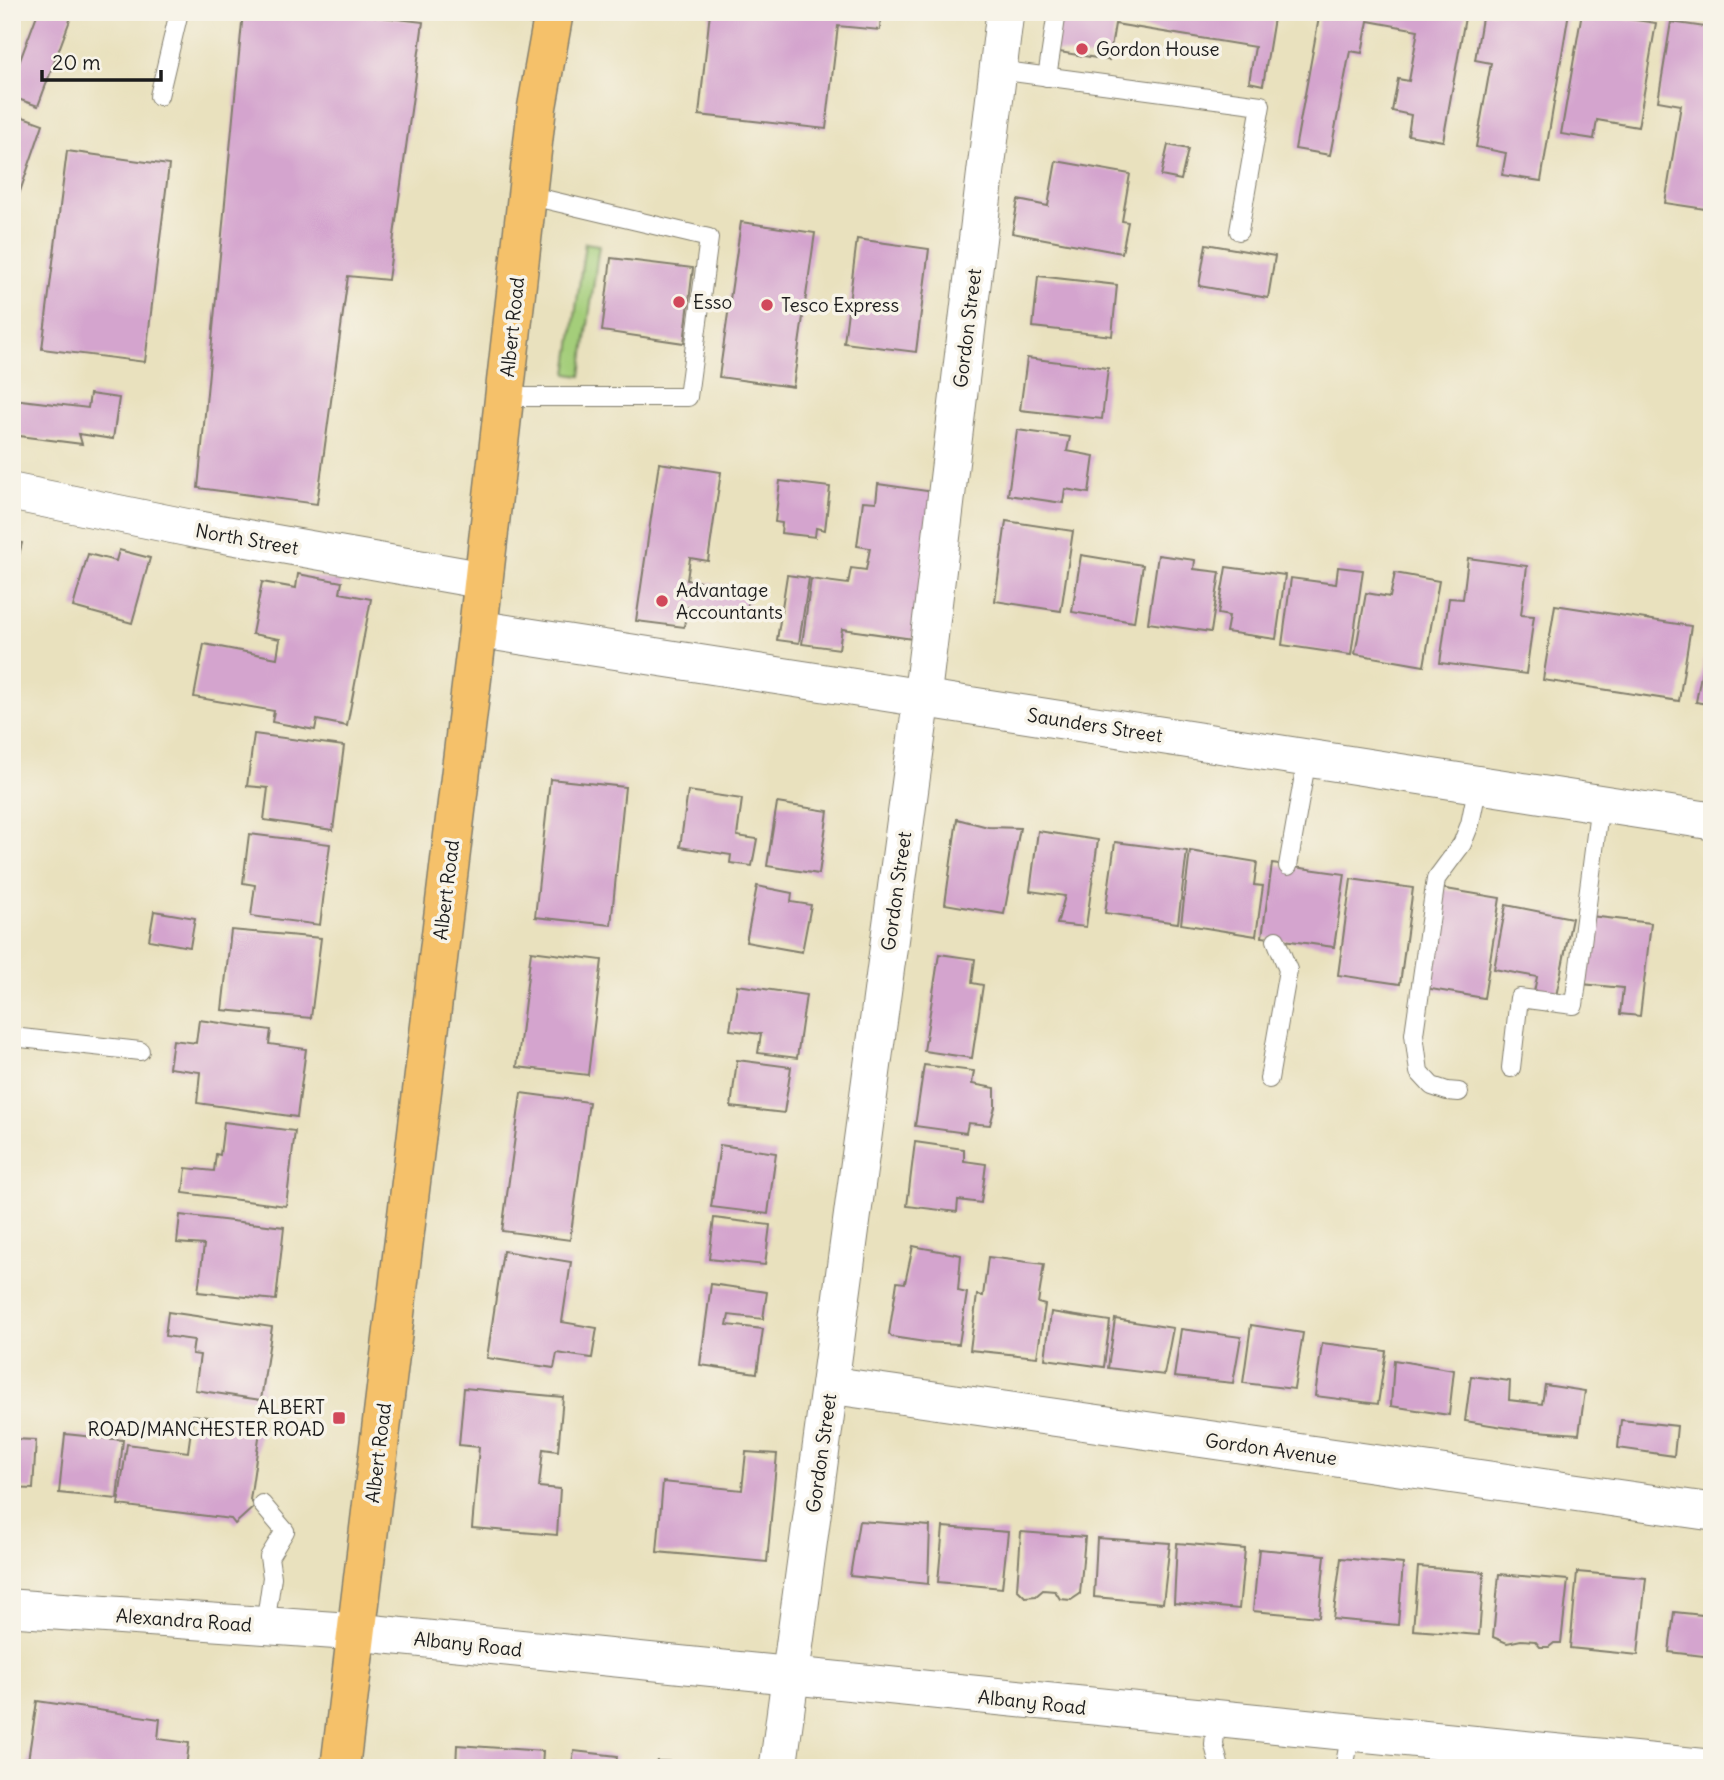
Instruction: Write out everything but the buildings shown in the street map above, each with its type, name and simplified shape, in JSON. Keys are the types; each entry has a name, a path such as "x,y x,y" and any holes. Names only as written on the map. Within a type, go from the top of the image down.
{"highway":[{"name":"Albert Road","path":"340,1768 478,629 537,107 542,14"}],"street":[{"name":"Gordon Street","path":"778,1768 922,698 1005,12"},
{"name":"North Street","path":"12,492 194,529 483,580"},
{"name":"Saunders Street","path":"478,629 1712,821"},
{"name":"Gordon Avenue","path":"830,1385 1712,1512"},
{"name":"Alexandra Road","path":"12,1608 357,1632"},
{"name":"Albany Road","path":"357,1632 1216,1720 1347,1750 1709,1768"}],"lane":[{"path":"159,96 179,12"},
{"path":"1047,77 1057,12"},
{"path":"998,70 1261,105 1239,231"},
{"path":"504,397 688,397 709,238 527,195"},
{"path":"1288,866 1307,758"},
{"path":"1459,1092 1432,1086 1419,1072 1414,1034 1436,879 1462,844 1470,824 1478,785"},
{"path":"1511,1068 1519,998 1574,1005 1600,803"},
{"path":"1269,1080 1288,970 1276,940"},
{"path":"12,1037 140,1051"},
{"path":"262,1504 285,1531 269,1557 272,1577 265,1626"},
{"path":"1216,1720 1214,1745 1220,1768"}],"green space":[{"path":"585,243 599,245 581,376 567,374"}],"place":[{"name":"Gordon House","path":"1082,49"},
{"name":"Esso","path":"679,302"},
{"name":"Tesco Express","path":"767,305"},
{"name":"Advantage Accountants","path":"662,601"},
{"name":"ALBERT ROAD/MANCHESTER ROAD","path":"339,1418"}]}
